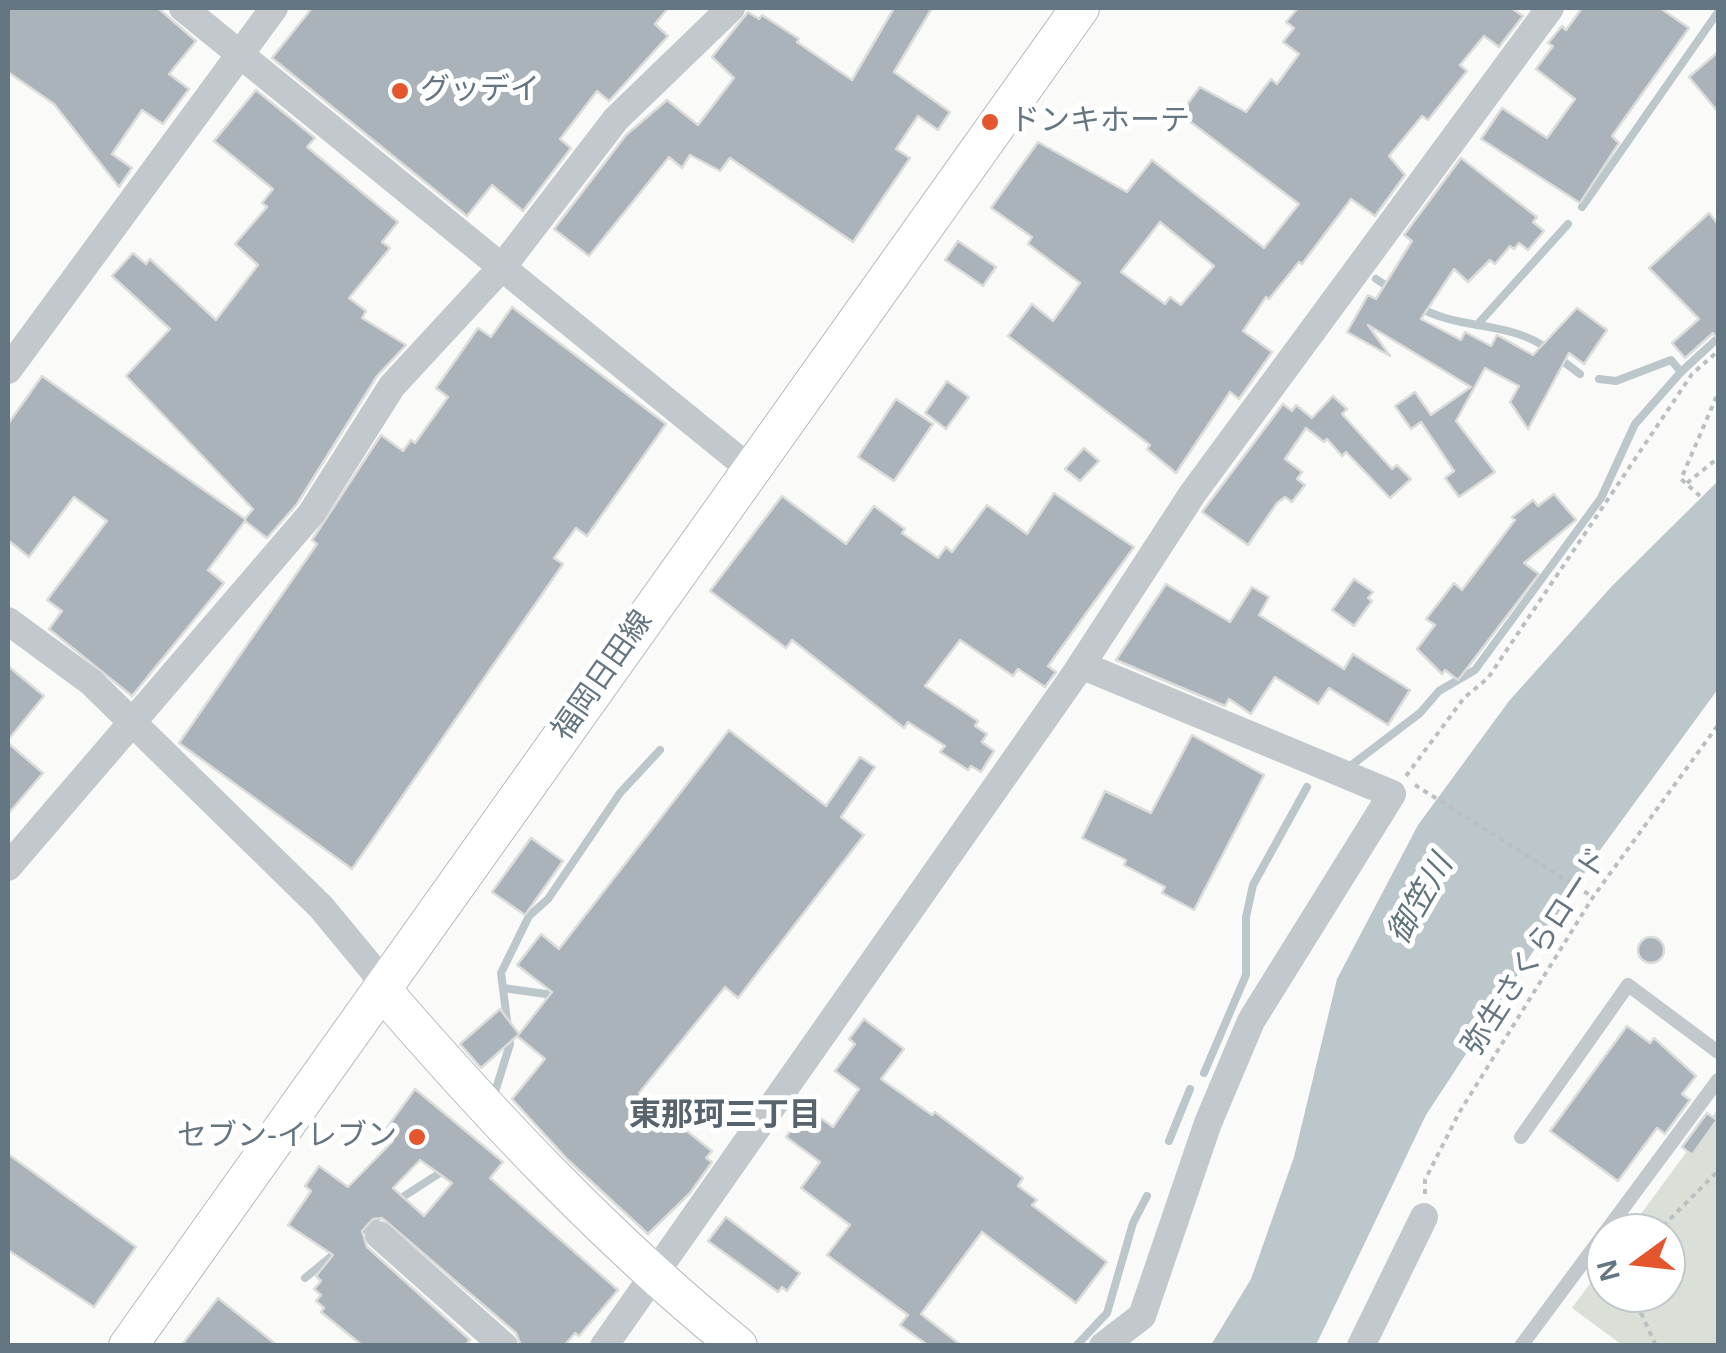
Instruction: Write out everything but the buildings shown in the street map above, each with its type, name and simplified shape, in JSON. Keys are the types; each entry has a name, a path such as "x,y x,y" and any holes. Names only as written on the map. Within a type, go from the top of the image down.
{"main road":[{"name":"福岡日田線","path":"128,1346 1080,8"},
{"path":"382,990 491,1114 653,1278 738,1346"}],"street":[{"path":"182,8 750,468"},
{"path":"8,370 274,8"},
{"path":"8,867 310,514 392,386 502,266 616,119 731,8"},
{"path":"604,1346 1081,664 1193,493 1550,8"},
{"path":"8,621 90,682 321,906 374,971 382,990"},
{"path":"1081,664 1392,794 1251,1021 1208,1123 1142,1316 1103,1346"},
{"path":"1361,1346 1424,1217"},
{"path":"379,1235 504,1346"}],"lane":[{"path":"1520,1137 1628,985 1718,1052"},
{"path":"1521,1346 1718,1080"}],"path":[{"path":"1593,898 1405,778 1464,698 1488,678 1692,374 1718,351"},
{"path":"1700,496 1681,479 1718,393"},
{"path":"1686,483 1718,458"},
{"name":"弥生さくらロード","path":"1424,1217 1426,1180 1459,1113 1593,898 1718,726"},
{"path":"1672,1213 1718,1171"},
{"path":"1642,1313 1656,1346"}],"shaded area":[{"path":"1718,1109 1718,1345 1622,1345 1572,1308 1586,1289 1586,1313 1686,1313 1686,1213 1642,1213"}],"water":[{"name":"御笠川","path":"1718,481 1718,689 1595,857 1426,1115 1316,1345 1211,1345 1251,1279 1294,1157 1337,979 1418,825 1509,701 1612,586"}],"waterway":[{"path":"1582,207 1718,12"},
{"path":"1477,325 1568,224"},
{"path":"1376,279 1393,290"},
{"path":"1417,306 1450,319 1518,334 1549,350"},
{"path":"1349,767 1420,713 1439,691 1475,670 1601,498 1635,424 1681,372 1718,338"},
{"path":"1560,359 1580,374"},
{"path":"1599,379 1616,381 1671,360 1681,372"},
{"path":"494,1095 510,1044 501,973 529,916 548,899 620,793 660,750"},
{"path":"1204,1073 1246,975 1246,917 1253,885 1307,787"},
{"path":"503,988 546,994 555,1002"},
{"path":"1169,1141 1190,1089"},
{"path":"395,1202 446,1169"},
{"path":"1076,1346 1107,1313 1133,1223 1147,1196"},
{"path":"357,1235 381,1214"},
{"path":"305,1278 339,1250"}],"place":[{"name":"グッデイ","path":"400,91"},
{"name":"ドンキホーテ","path":"990,122"},
{"name":"セブン-イレブン","path":"417,1137"}],"district":[{"name":"東那珂三丁目","path":"725,1116"}]}
